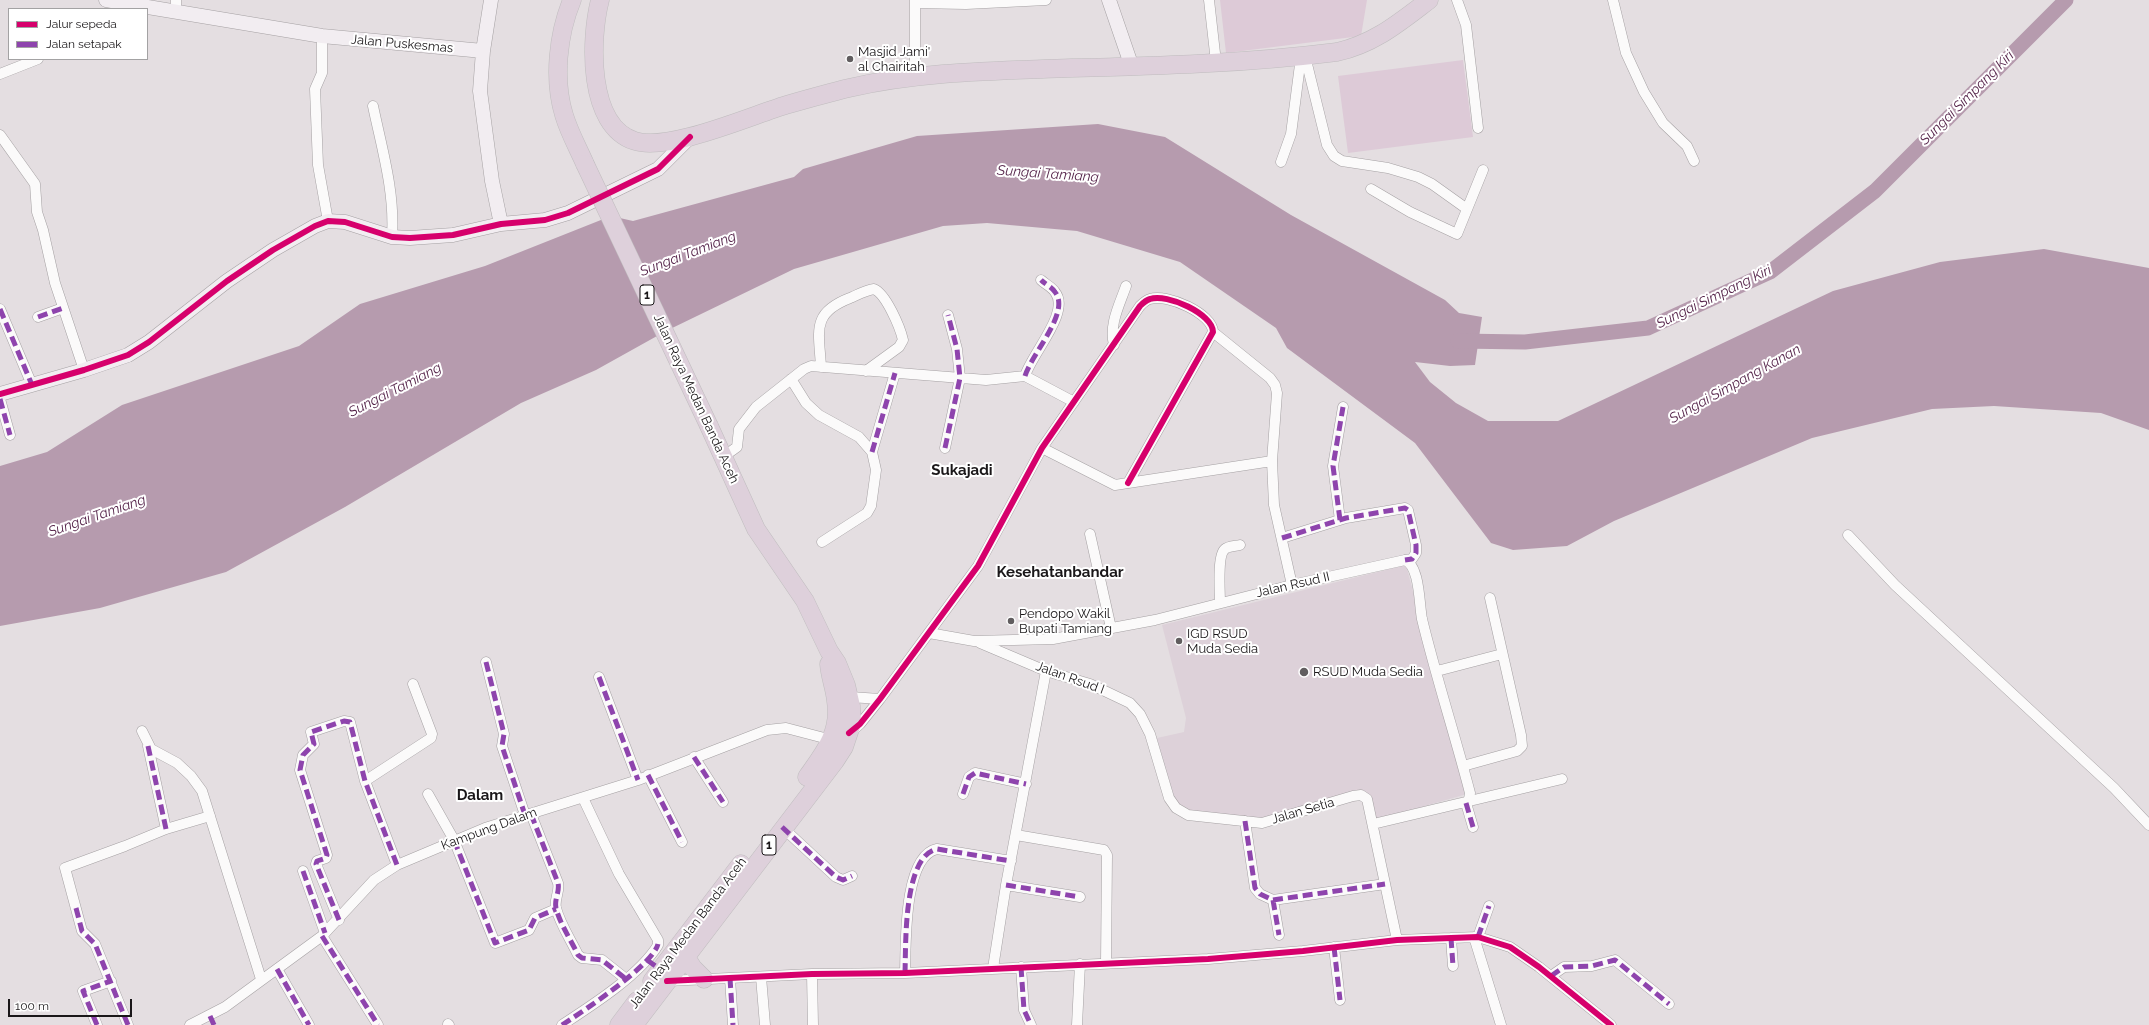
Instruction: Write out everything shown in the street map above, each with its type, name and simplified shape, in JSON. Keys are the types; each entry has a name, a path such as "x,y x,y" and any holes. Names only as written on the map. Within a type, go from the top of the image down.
{"highway":[{"name":"Jalan Raya Medan Banda Aceh","path":"572,0 560,43 560,84 564,115 585,164 756,529 805,601 829,651 841,670 850,697 852,713 849,733 835,761 730,889 658,970 619,1025"},
{"path":"600,0 596,17 594,57 596,82 604,113 612,126 633,141 650,144 666,144 823,94 915,76 993,71 1132,67 1216,62 1303,56 1358,48 1388,31 1413,6 1429,0"},
{"name":"Jalan Raya Medan Banda Aceh","path":"634,1025 658,970 686,957 730,889 832,740 836,729 838,712 829,666 829,651"},
{"path":"686,957 693,968 704,979"}],"street":[{"name":"Jalan Puskesmas","path":"106,0 176,6 322,36 483,52"},
{"path":"491,0 483,52 480,92 492,181 501,224"},
{"path":"915,76 915,1 966,4 1046,0"},
{"path":"1109,0 1132,67"},
{"path":"1208,0 1216,62"},
{"path":"1458,0 1466,25 1478,128"},
{"path":"1613,0 1626,52 1644,92 1663,123 1687,146 1694,161"},
{"path":"322,36 322,73 316,86 315,93 318,165 328,221"},
{"path":"1281,162 1291,134 1303,56"},
{"path":"1303,56 1327,145 1334,156 1342,162 1388,168 1418,178 1432,184 1467,209"},
{"path":"0,74 35,60"},
{"path":"373,106 390,184 393,214 392,237"},
{"path":"0,135 35,184 37,212 44,230 56,283 84,370"},
{"path":"0,394 84,370 116,359 138,349 247,268 305,231 328,221 345,222 392,237 426,238 454,235 501,224 538,222 568,213 658,169 690,137"},
{"path":"1371,189 1454,234 1457,234 1483,170"},
{"path":"1025,376 1030,362 1060,312 1056,292 1041,280"},
{"path":"1114,344 1112,335 1113,323 1126,286"},
{"path":"821,367 819,333 822,317 826,311 839,302 874,289 880,293 893,314 903,340 900,347 866,371"},
{"path":"849,733 860,724 880,699 978,566 1042,448 1140,306 1153,298 1170,299 1190,307 1213,328 1213,332 1270,378 1275,385 1277,393 1272,461 1274,505 1292,585"},
{"path":"38,317 64,308"},
{"path":"0,309 32,385"},
{"path":"945,448 960,378 957,349 948,315"},
{"path":"1128,483 1213,332"},
{"path":"723,457 737,447 739,429 756,407 804,369 811,366 994,380 1025,376 1074,402"},
{"path":"872,452 895,373"},
{"path":"791,379 811,407 819,415 859,437 872,452 876,470 869,510 861,518 822,542"},
{"path":"0,399 10,435"},
{"path":"1340,520 1333,466 1343,407"},
{"path":"1042,448 1112,485 1272,461"},
{"path":"1282,538 1340,520 1374,512 1406,508 1416,550 1412,558 1405,560"},
{"path":"1090,534 1112,628"},
{"path":"1848,535 1895,585 2114,788 2149,825"},
{"path":"1220,603 1220,562 1223,552 1226,548 1240,545"},
{"path":"1405,560 1412,564 1416,572 1422,619 1470,793 1469,799 1466,803 1473,827"},
{"name":"Jalan Rsud II","path":"929,633 974,641 1040,641 1155,620 1292,585 1405,560"},
{"path":"1463,766 1517,751 1522,746 1521,735 1490,598"},
{"name":"Jalan Rsud I","path":"974,641 1046,670 1090,684 1121,697 1130,703 1140,714 1150,734"},
{"path":"1437,671 1502,654"},
{"path":"486,662 504,734 502,746 528,814 558,884 555,898 556,909 579,956 602,960 626,979"},
{"path":"994,968 1006,886 1046,670"},
{"path":"599,677 638,780"},
{"path":"365,781 431,738 432,734 414,684"},
{"path":"850,697 880,699"},
{"path":"339,920 316,864 318,861 326,858 327,855 300,770 303,755 314,744 311,732 349,722 365,781 397,866"},
{"name":"Kampung Dalam","path":"190,1025 212,1020 261,980 324,935 374,880 397,866 454,840 485,828 638,780 694,757 767,730 781,727 832,740"},
{"path":"142,731 148,746 166,829"},
{"name":"Jalan Setia","path":"1150,734 1167,793 1176,808 1188,815 1201,818 1262,823 1361,795 1367,799 1397,940"},
{"path":"148,746 152,751 176,763 191,776 202,791 261,980"},
{"path":"694,757 724,802"},
{"path":"963,794 969,777 975,774 1026,784"},
{"path":"648,776 682,842"},
{"path":"1373,824 1562,779"},
{"path":"428,794 454,840 495,943 529,930 535,918 556,909"},
{"path":"583,798 619,874 658,940 658,970"},
{"path":"128,1025 95,944 82,931 65,868 166,829 210,816"},
{"path":"1245,821 1255,888 1258,893 1273,900 1386,884"},
{"path":"782,827 836,877 844,880 852,876"},
{"path":"1016,835 1102,848 1105,851 1106,963"},
{"path":"905,973 909,900 914,878 926,853 937,849 1011,860"},
{"path":"303,871 324,935 378,1025"},
{"path":"1006,886 1080,897"},
{"path":"1273,900 1279,935"},
{"path":"1489,906 1476,937 1501,1025"},
{"path":"562,1025 626,979 658,970 704,979 812,974 905,973 1208,958 1397,940 1476,937 1510,947 1551,976 1610,1025"},
{"path":"1451,938 1453,966"},
{"path":"1334,947 1340,1000"},
{"path":"1551,976 1564,967 1592,966 1615,960 1668,1004"},
{"path":"1077,1025 1080,964"},
{"path":"1021,967 1024,1010 1031,1025"},
{"path":"277,969 309,1025"},
{"path":"812,974 813,1025"},
{"path":"760,977 765,1025"},
{"path":"730,978 733,1025"},
{"path":"97,1025 83,991 111,981"}],"shaded area":[{"path":"1220,0 1367,0 1361,36 1226,53"},
{"path":"1463,60 1473,137 1348,153 1338,76"},
{"name":"RSUD Muda Sedia","path":"1406,565 1467,794 1376,820 1365,791 1259,820 1188,812 1175,801 1157,738 1184,732 1186,718 1162,625"}],"water":[{"path":"1098,124 1165,137 1291,215 1445,300 1459,313 1482,317 1475,365 1450,366 1415,362 1430,382 1456,403 1488,421 1558,421 1833,291 1940,262 2044,249 2149,268 2149,430 2101,413 1994,406 1932,409 1812,438 1614,521 1567,546 1513,550 1491,543 1415,443 1287,348 1276,328 1180,262 1077,231 987,223 943,226 794,269 666,331 596,370 521,403 345,507 226,572 100,608 0,626 0,466 47,452 122,405 299,346 360,304 485,266 611,216 633,221 794,177 803,169 917,136"}],"waterway":[{"name":"Sungai Simpang Kiri","path":"1458,341 1525,342 1648,328 1770,272 1875,191 2066,0"}],"marked path":[{"path":"1025,376 1049,333 1058,310 1059,300 1055,292 1041,280"},
{"path":"38,317 63,308"},
{"path":"0,309 32,385"},
{"path":"945,448 960,378 957,349 948,315"},
{"path":"872,452 895,373"},
{"path":"0,399 10,435"},
{"path":"1340,520 1333,466 1343,407"},
{"path":"1282,538 1346,518 1405,508 1408,510 1416,545 1416,553 1412,559 1405,560"},
{"path":"486,662 504,734 502,746 525,815"},
{"path":"599,677 638,780"},
{"path":"339,920 316,864 317,861 326,858 327,855 300,770 303,755 314,744 311,732 344,721 350,722 365,781 397,865"},
{"path":"148,746 166,829"},
{"path":"694,757 723,802"},
{"path":"963,794 969,777 975,773 1026,784"},
{"path":"648,775 682,842"},
{"path":"1466,803 1473,827"},
{"path":"531,814 558,883 556,908 563,926 578,955 582,958 602,960 626,979"},
{"path":"1245,821 1255,888 1260,894 1273,900 1279,935"},
{"path":"782,827 836,877 843,880 852,876"},
{"path":"454,840 495,943 529,930 535,918 556,909"},
{"path":"905,973 907,923 912,884 918,867 926,855 937,849 1011,861"},
{"path":"303,871 325,933"},
{"path":"1273,900 1385,884"},
{"path":"1006,885 1080,897"},
{"path":"1478,937 1489,906"},
{"path":"76,908 82,931 95,944 128,1025"},
{"path":"322,936 378,1025"},
{"path":"1451,938 1453,966"},
{"path":"562,1025 616,988 644,964 658,944"},
{"path":"1334,947 1340,1000"},
{"path":"647,960 661,970"},
{"path":"1551,976 1564,967 1592,966 1615,960 1669,1004"},
{"path":"1021,967 1024,1010 1031,1025"},
{"path":"277,969 309,1025"},
{"path":"730,978 733,1025"},
{"path":"97,1025 83,991 111,981"},
{"path":"210,1016 214,1025"}],"cycle path":[{"path":"0,394 84,370 128,355 149,342 227,281 273,250 315,226 328,221 345,222 392,237 410,238 453,235 501,224 545,220 568,213 658,169 690,137"},
{"path":"849,733 860,724 880,699 978,566 1042,448 1140,306 1150,299 1167,299 1188,306 1198,312 1206,318 1211,325 1213,332 1128,483"},
{"path":"667,981 812,974 905,973 1208,959 1303,951 1397,940 1478,937 1510,947 1539,967 1611,1025"}],"place":[{"name":"Masjid Jami' al Chairitah","path":"850,59"},
{"name":"Pendopo Wakil Bupati Tamiang","path":"1011,621"},
{"name":"IGD RSUD Muda Sedia","path":"1179,641"},
{"name":"RSUD Muda Sedia","path":"1304,672"}],"district":[{"name":"Sukajadi","path":"962,470"},
{"name":"Kesehatanbandar","path":"1060,572"},
{"name":"Dalam","path":"480,795"}],"water label":[{"name":"Sungai Tamiang","path":"1048,174"},
{"name":"Sungai Tamiang","path":"688,254"},
{"name":"Sungai Simpang Kanan","path":"1735,384"},
{"name":"Sungai Tamiang","path":"395,390"},
{"name":"Sungai Tamiang","path":"97,516"}]}
